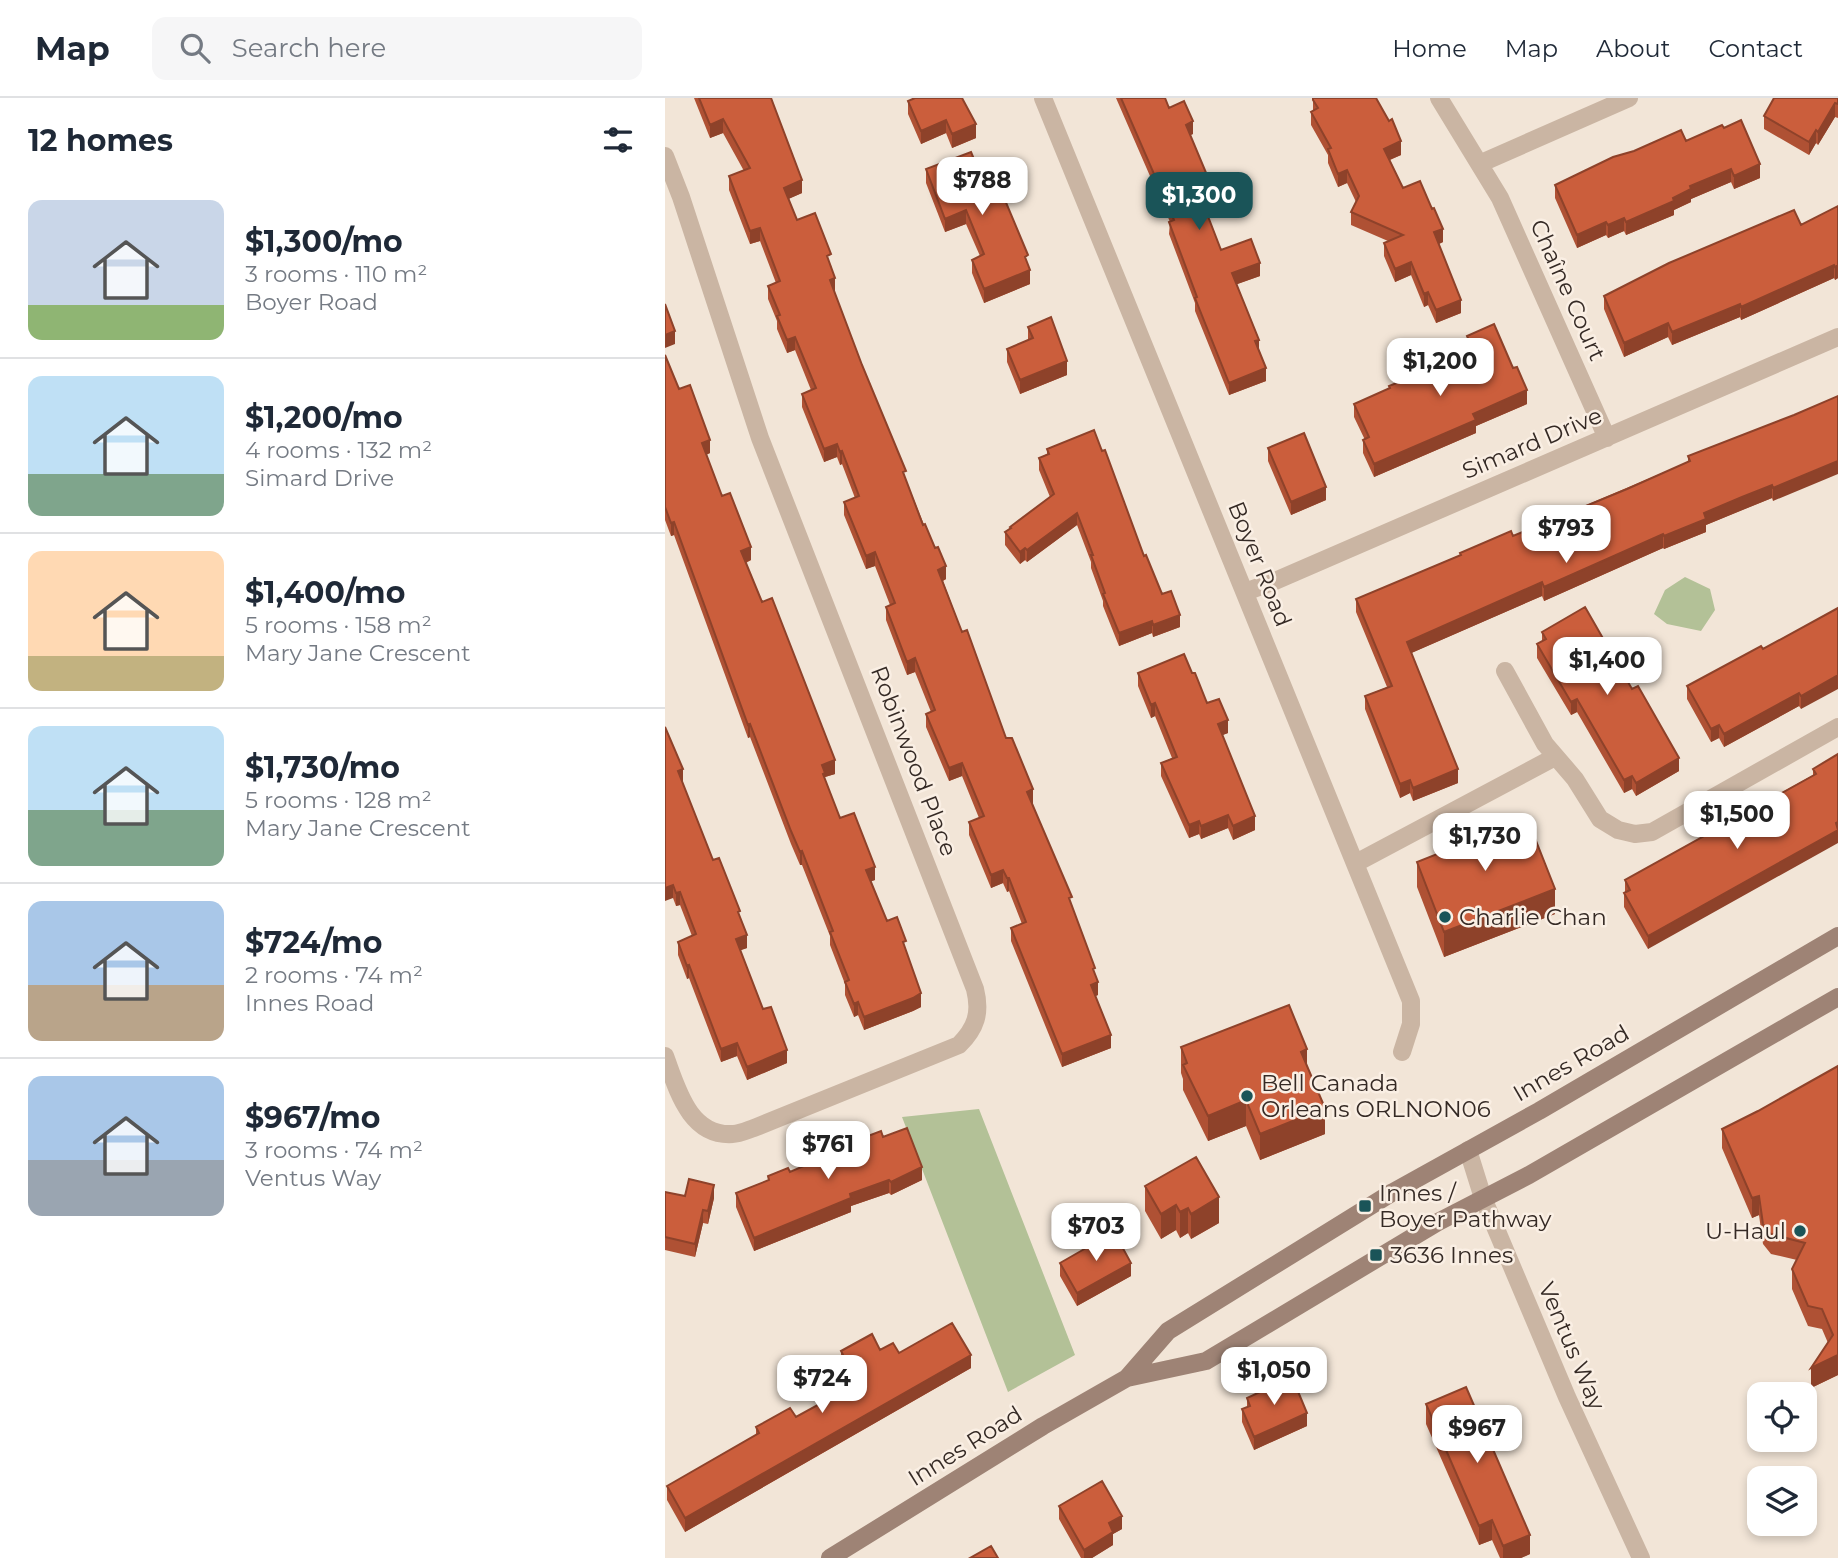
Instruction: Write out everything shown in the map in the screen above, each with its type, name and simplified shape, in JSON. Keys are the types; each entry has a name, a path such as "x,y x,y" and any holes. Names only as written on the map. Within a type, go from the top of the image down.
{"main road":[{"name":"Innes Road","path":"1127,1378 1168,1331 1393,1192 1539,1111 1838,936"},
{"name":"Innes Road","path":"830,1558 1043,1426 1127,1378 1206,1361 1483,1198 1529,1175 1838,997"}],"street":[{"name":"Boyer Road","path":"1043,98 1411,1001 1411,1024 1402,1052"},
{"name":"Chaîne Court","path":"1439,98 1500,198 1607,438"},
{"path":"1479,164 1629,98"},
{"name":"Robinwood Place","path":"665,156 760,438 823,594 979,1004 977,1020 970,1034 959,1045 754,1128 733,1134 712,1131 697,1122 687,1110 665,1056"},
{"name":"Simard Drive","path":"1245,592 1275,582 1838,337"},
{"path":"1505,671 1545,744 1575,779 1600,819 1618,830 1635,834 1652,832 1838,727"},
{"path":"1356,863 1555,757"},
{"name":"Ventus Way","path":"1468,1150 1483,1198 1585,1441 1641,1558"}],"green space":[{"path":"1685,577 1710,589 1715,610 1701,631 1667,624 1654,614 1665,590"},
{"path":"979,1109 1075,1355 1008,1392 902,1117"}],"building":[{"path":"699,98 771,98 802,180 784,188 797,220 815,213 831,254 827,256 835,278 830,280 906,471 903,472 923,525 925,524 935,548 938,547 946,566 938,570 962,632 967,630 1006,738 1012,738 1033,789 1027,792 1072,897 1069,898 1095,968 1093,969 1098,982 1091,985 1111,1035 1062,1054 1011,928 1026,922 1009,878 1003,870 991,875 969,822 984,816 962,763 949,768 926,714 935,710 915,658 907,662 886,607 895,603 875,552 866,556 844,502 859,496 842,451 840,452 837,444 824,449 802,394 816,388 795,337 787,340 777,316 780,315 768,286 780,281 760,228 750,231 729,176 750,168 723,119 710,125"},
{"path":"915,98 962,98 976,124 952,134 946,120 921,131 908,101"},
{"path":"1121,98 1165,98 1169,108 1184,101 1193,121 1186,125 1212,187 1199,193 1221,250 1251,239 1260,263 1232,273 1259,340 1255,341 1266,368 1229,383 1195,298 1197,297 1169,222 1174,220"},
{"path":"1313,98 1376,98 1389,121 1392,119 1401,141 1384,149 1403,188 1420,181 1432,209 1434,208 1443,229 1434,232 1461,300 1436,310 1428,292 1424,294 1411,262 1395,269 1384,243 1403,235 1351,212 1359,196 1347,170 1338,174 1328,149 1331,148 1311,112 1318,108"},
{"path":"1774,98 1838,98 1838,104 1835,103 1809,142 1764,116"},
{"path":"1741,120 1760,164 1734,176 1731,169 1690,186 1691,189 1673,198 1674,201 1626,222 1624,218 1608,225 1606,222 1577,235 1555,185 1613,157 1634,151 1681,130 1686,141 1722,125 1724,128"},
{"path":"971,152 980,174 992,169 1028,255 1025,257 1030,270 984,289 972,260 984,254 966,210 945,219 926,169"},
{"path":"1838,206 1838,265 1835,267 1834,265 1741,307 1740,304 1672,332 1668,323 1624,343 1604,296 1669,263 1794,210 1801,225"},
{"path":"665,304 675,331 665,335"},
{"path":"1051,317 1067,361 1020,380 1007,349 1033,338 1028,327"},
{"path":"1494,324 1513,368 1517,367 1527,390 1473,414 1476,420 1374,464 1363,440 1369,437 1354,404 1390,388 1389,386 1474,352 1467,336"},
{"path":"665,355 679,389 690,385 710,440 702,443 722,496 730,493 751,547 741,551 762,602 772,598 835,760 822,765 840,818 854,813 875,867 866,870 887,921 897,917 906,941 903,942 921,993 864,1017 858,1002 854,1004 845,982 849,980 830,932 833,931 750,724 748,725 674,522 671,523 665,507"},
{"path":"1838,396 1838,461 1773,488 1772,485 1742,497 1704,513 1706,519 1664,536 1663,534 1544,587 1542,582 1407,642 1458,769 1413,788 1410,780 1400,784 1365,696 1392,686 1356,599 1511,531 1513,536 1627,489 1690,461 1688,456"},
{"path":"1094,430 1102,451 1105,450 1144,556 1146,555 1162,594 1171,591 1180,615 1153,625 1152,621 1119,633 1103,594 1105,593 1093,555 1077,513 1027,550 1025,548 1020,552 1005,532 1054,494 1039,458 1049,454 1047,449"},
{"path":"1304,433 1326,487 1291,502 1268,448"},
{"path":"1585,607 1632,689 1638,686 1679,758 1636,783 1632,776 1624,780 1577,699 1571,702 1537,644 1546,639 1542,632"},
{"path":"1838,608 1838,675 1724,734 1719,725 1711,729 1687,686"},
{"path":"1184,654 1207,703 1219,699 1228,720 1218,724 1255,816 1233,826 1228,815 1201,826 1199,821 1189,825 1161,763 1177,757 1155,703 1151,705 1138,673"},
{"path":"665,727 683,769 678,771 713,860 719,858 740,911 738,912 747,935 736,939 763,1009 771,1007 787,1050 747,1067 737,1043 721,1049 678,942 696,934 680,892 676,893 673,885 665,888"},
{"path":"1838,754 1838,830 1648,936 1624,893 1630,890 1625,880 1816,774 1813,769"},
{"path":"1527,818 1555,889 1444,932 1417,862 1445,851 1441,840 1483,824 1487,833"},
{"name":"Bell Canada Orleans ORLNON06","path":"1289,1005 1307,1049 1301,1052 1325,1108 1260,1134 1246,1100 1208,1116 1183,1065 1187,1063 1181,1047"},
{"name":"U-Haul","path":"1838,1066 1838,1355 1811,1368 1833,1335 1822,1309 1808,1306 1792,1269 1805,1243 1771,1234 1763,1224 1759,1196 1752,1198 1722,1129"},
{"path":"907,1128 922,1167 891,1182 889,1180 850,1194 851,1198 754,1238 736,1193 769,1180 768,1176 788,1168 790,1172 827,1156 826,1153 881,1131 883,1137"},
{"path":"1196,1157 1219,1197 1191,1214 1188,1208 1180,1212 1176,1205 1161,1214 1145,1186"},
{"path":"689,1179 714,1185 708,1211 703,1210 695,1244 665,1237 665,1192 685,1196"},
{"path":"1114,1232 1131,1263 1077,1293 1060,1263"},
{"path":"952,1323 971,1355 685,1518 667,1486 759,1433 756,1427 790,1408 796,1417 858,1383 841,1351 872,1334 880,1350 893,1343 899,1353"},
{"path":"1292,1377 1307,1413 1254,1437 1242,1409 1250,1406 1247,1398"},
{"path":"1466,1387 1530,1535 1503,1546 1492,1520 1479,1526 1426,1404"},
{"path":"1102,1481 1122,1516 1109,1523 1113,1532 1084,1550 1059,1506"},
{"path":"991,1546 998,1558 970,1558"}],"place":[{"name":"Charlie Chan","path":"1445,917"},
{"name":"Bell Canada Orleans ORLNON06","path":"1247,1096"},
{"name":"Innes / Boyer Pathway","path":"1365,1206"},
{"name":"U-Haul","path":"1800,1231"},
{"name":"3636 Innes","path":"1376,1255"}]}
